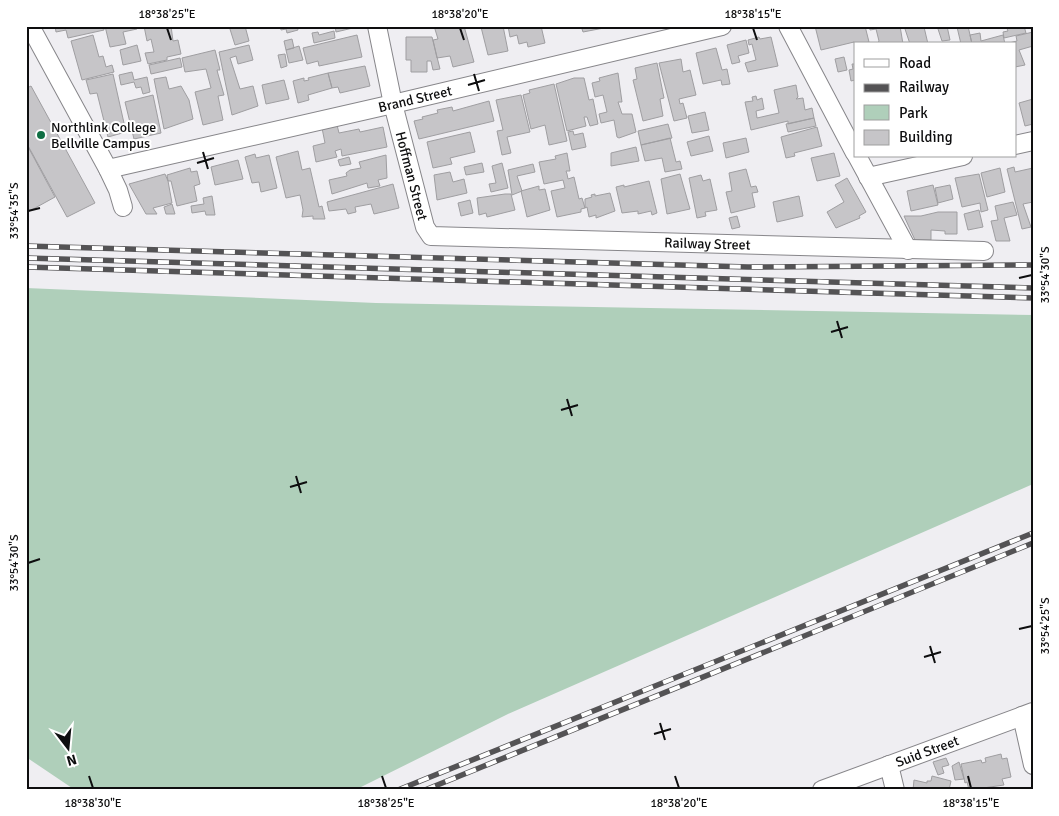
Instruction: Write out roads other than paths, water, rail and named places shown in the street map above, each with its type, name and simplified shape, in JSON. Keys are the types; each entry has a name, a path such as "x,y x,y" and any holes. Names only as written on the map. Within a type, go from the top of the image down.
{"street":[{"path":"30,26 108,168 123,207"},
{"name":"Hoffman Street","path":"377,26 393,104 426,227 431,236"},
{"name":"Brand Street","path":"108,168 393,104 722,26"},
{"path":"788,26 854,151"},
{"path":"1016,145 1033,141"},
{"path":"858,158 908,250"},
{"path":"868,178 954,158"},
{"name":"Railway Street","path":"431,236 984,251"},
{"path":"1028,714 1033,764"},
{"name":"Suid Street","path":"822,790 1028,714"},
{"path":"889,765 895,790"}],"railway":[{"path":"26,246 748,267 1033,265"},
{"path":"26,258 1033,288"},
{"path":"26,267 1033,298"},
{"path":"398,790 1033,533"},
{"path":"425,790 1033,543"}],"place":[{"name":"Northlink College Bellville Campus","path":"41,135"}]}
